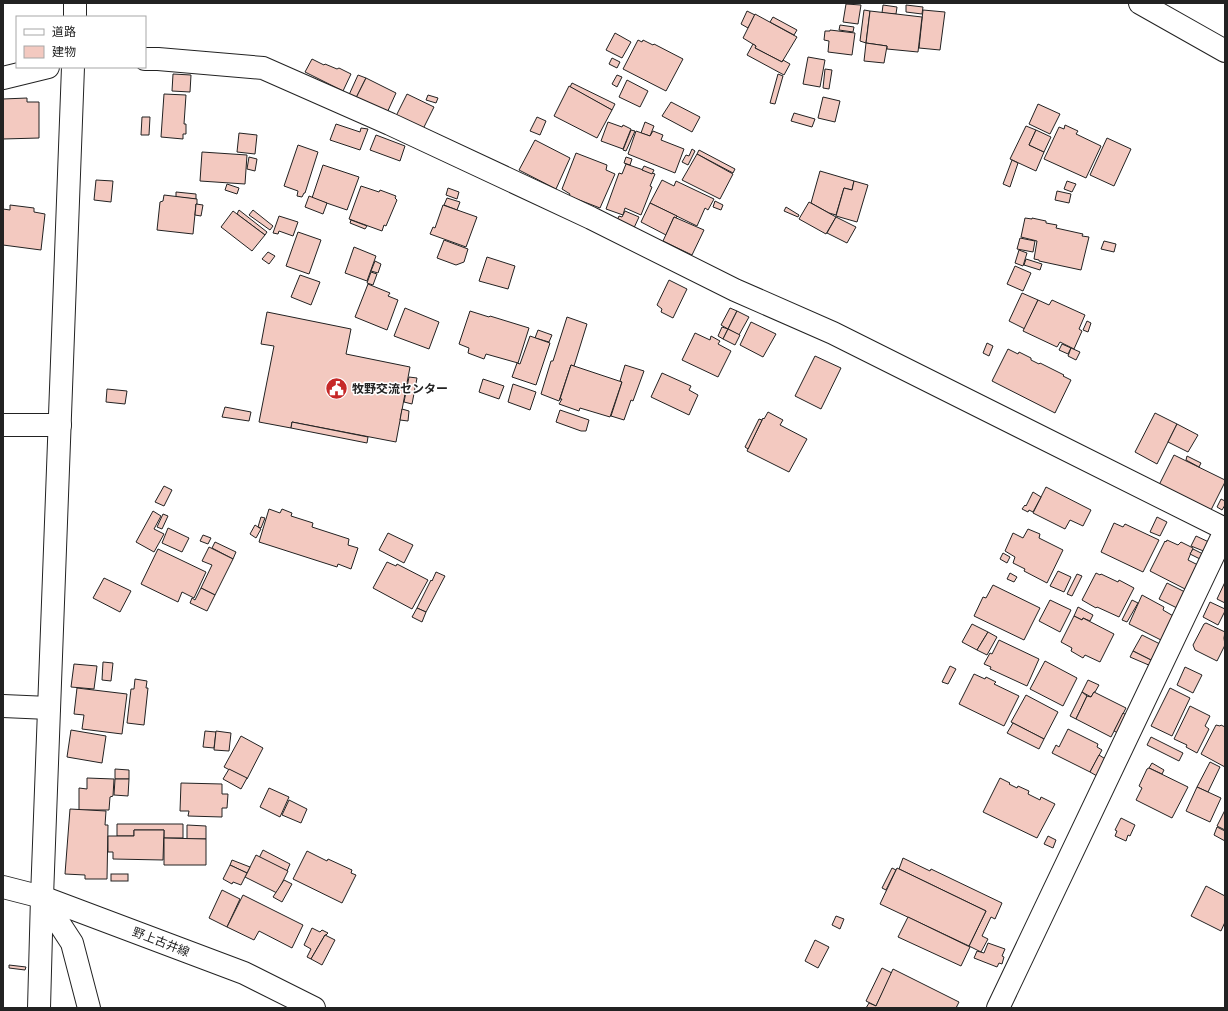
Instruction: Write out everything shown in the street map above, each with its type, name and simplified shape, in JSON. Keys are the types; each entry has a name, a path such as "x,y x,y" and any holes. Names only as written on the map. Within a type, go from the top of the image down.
{"street":[{"path":"75,3 75,16"},
{"path":"1140,3 1225,51"},
{"path":"146,59 263,68 404,130 598,221 735,290 832,333 1225,530 998,1008"},
{"path":"3,78 44,68"},
{"path":"39,1008 73,68"},
{"path":"3,425 60,425"},
{"path":"3,706 49,708"},
{"name":"野上古井線","path":"3,887 42,897 244,973 314,1008"},
{"path":"42,897 72,943 89,1008"}],"building":[{"path":"846,4 861,5 858,24 843,22"},
{"path":"883,5 897,7 896,14 882,13"},
{"path":"906,5 923,7 922,14 906,12"},
{"path":"864,10 870,11 866,43 860,41"},
{"path":"923,10 945,12 940,50 919,48"},
{"path":"747,11 755,15 748,28 741,24"},
{"path":"870,11 922,17 918,52 887,49 887,46 866,43"},
{"path":"755,14 797,37 782,62 755,48 756,46 743,38"},
{"path":"773,17 797,30 794,35 770,22"},
{"path":"840,25 854,27 853,32 839,30"},
{"path":"830,30 855,33 852,55 828,52 829,41 824,40 825,31"},
{"path":"615,33 631,42 622,58 606,50"},
{"path":"638,40 642,42 643,40 653,45 654,44 683,59 666,91 623,69"},
{"path":"866,43 887,46 884,63 864,61"},
{"path":"753,44 756,46 755,48 782,62 783,60 790,64 784,75 747,55"},
{"path":"808,57 825,60 820,87 803,84"},
{"path":"612,58 620,62 617,68 609,64"},
{"path":"312,59 324,65 325,64 337,69 339,68 351,74 343,91 305,72"},
{"path":"825,69 832,70 829,89 823,88"},
{"path":"173,74 191,75 190,92 172,91"},
{"path":"778,74 783,76 775,104 770,103"},
{"path":"358,75 366,78 355,100 348,97"},
{"path":"617,75 622,77 617,87 612,84"},
{"path":"366,78 396,93 386,115 355,100"},
{"path":"627,80 648,91 640,107 619,97"},
{"path":"572,83 615,104 612,110 570,87"},
{"path":"569,86 612,110 597,138 554,116"},
{"path":"164,94 186,95 184,124 186,124 186,134 183,134 183,139 161,137"},
{"path":"407,94 434,107 421,133 394,120"},
{"path":"428,95 438,98 436,103 426,100"},
{"path":"823,97 840,101 835,122 818,118"},
{"path":"27,98 27,102 39,102 39,138 3,139 3,99"},
{"path":"671,102 700,117 692,132 662,116"},
{"path":"1038,104 1060,114 1050,134 1029,124"},
{"path":"794,113 815,119 812,127 791,121"},
{"path":"142,117 150,117 149,135 141,135"},
{"path":"537,117 546,121 540,135 530,131"},
{"path":"608,122 622,127 623,125 631,129 623,149 601,141"},
{"path":"645,122 654,126 650,136 641,133"},
{"path":"336,124 360,132 361,128 368,129 360,150 330,140"},
{"path":"1065,125 1078,131 1076,134 1101,146 1086,178 1044,159 1059,127 1064,129"},
{"path":"1026,126 1036,130 1029,145 1044,152 1036,171 1010,159"},
{"path":"631,130 635,131 626,151 623,150"},
{"path":"1036,130 1051,137 1044,152 1029,145"},
{"path":"636,131 650,136 653,131 663,135 661,140 684,149 675,173 628,154"},
{"path":"239,133 257,135 255,154 237,152"},
{"path":"376,135 405,146 400,161 370,150"},
{"path":"1107,138 1131,149 1114,186 1090,175"},
{"path":"535,140 570,158 556,189 519,170"},
{"path":"298,145 318,152 305,193 302,197 297,196 298,191 284,186"},
{"path":"692,149 695,151 688,165 682,162 686,155 689,156"},
{"path":"699,150 735,169 733,173 697,154"},
{"path":"202,152 247,155 245,184 200,181"},
{"path":"576,153 607,165 606,170 615,174 600,208 569,196 570,194 562,189"},
{"path":"697,154 733,174 720,199 682,180"},
{"path":"249,157 257,159 255,171 247,169"},
{"path":"626,157 632,159 630,165 624,163"},
{"path":"1012,160 1018,163 1010,187 1003,184"},
{"path":"626,164 655,174 650,186 652,187 641,215 625,208 623,215 606,209 619,173 622,174"},
{"path":"323,165 359,177 347,210 312,198"},
{"path":"644,166 654,170 652,174 642,170"},
{"path":"820,171 854,181 852,190 844,188 836,215 829,213 811,203"},
{"path":"96,180 113,181 111,202 94,200"},
{"path":"662,180 674,186 676,181 714,199 708,210 705,208 697,226 650,203"},
{"path":"854,181 868,185 857,222 836,216 844,188 852,190"},
{"path":"1067,181 1076,184 1072,192 1064,189"},
{"path":"227,184 239,188 237,194 225,190"},
{"path":"361,186 379,192 380,190 396,196 395,198 397,200 386,226 384,225 382,231 349,219"},
{"path":"448,188 459,192 457,199 446,195"},
{"path":"1057,191 1071,194 1069,203 1055,200"},
{"path":"176,192 196,194 196,199 176,197"},
{"path":"164,195 197,199 193,234 157,230 160,202 163,201"},
{"path":"309,196 327,203 323,214 305,207"},
{"path":"447,198 460,202 457,210 444,205"},
{"path":"715,201 723,205 721,210 713,207"},
{"path":"809,202 836,217 826,234 799,219"},
{"path":"650,203 677,216 676,218 674,217 666,235 641,222"},
{"path":"196,204 203,205 201,216 195,215"},
{"path":"10,205 34,208 34,212 45,214 41,250 3,245 3,209 10,210"},
{"path":"443,205 477,217 466,247 430,234 433,227 435,228"},
{"path":"786,207 799,215 798,217 784,211"},
{"path":"239,210 267,232 265,235 237,214"},
{"path":"253,210 273,226 270,230 249,215"},
{"path":"233,211 265,235 252,251 221,227"},
{"path":"625,211 639,217 633,230 616,223 619,216 622,217"},
{"path":"279,216 298,222 293,236 279,231 278,234 273,233"},
{"path":"674,217 704,230 692,255 663,241"},
{"path":"836,217 856,227 847,243 827,233"},
{"path":"1025,218 1046,221 1046,223 1057,225 1056,228 1083,234 1082,236 1089,237 1081,270 1034,259 1037,241 1021,237"},
{"path":"351,220 367,226 365,229 350,223"},
{"path":"298,232 321,240 309,274 286,266"},
{"path":"1020,238 1035,241 1033,252 1017,249"},
{"path":"444,240 468,249 464,262 456,265 437,258"},
{"path":"1104,241 1116,244 1114,252 1101,249"},
{"path":"354,247 376,256 367,281 345,273"},
{"path":"1019,250 1027,253 1023,266 1015,263"},
{"path":"268,252 275,256 269,264 262,259"},
{"path":"487,257 515,266 508,289 479,281"},
{"path":"1026,259 1042,264 1040,270 1024,265"},
{"path":"375,261 381,264 378,273 371,271"},
{"path":"1015,266 1031,273 1023,291 1007,284"},
{"path":"371,272 377,274 373,285 367,283"},
{"path":"300,275 320,282 311,305 291,297"},
{"path":"669,280 687,289 673,318 661,312 662,309 657,305"},
{"path":"368,284 390,293 388,296 398,300 387,330 355,317"},
{"path":"1022,293 1038,300 1025,329 1009,321"},
{"path":"1038,300 1049,305 1052,300 1085,315 1079,329 1082,331 1074,349 1060,342 1057,347 1023,331"},
{"path":"405,308 439,322 429,349 394,336"},
{"path":"730,308 737,311 728,329 721,325"},
{"path":"470,311 529,328 518,363 486,354 484,359 468,353 469,348 459,344"},
{"path":"737,311 749,317 739,335 728,329"},
{"name":"牧野交流センター","path":"267,312 351,329 346,354 410,367 396,442 292,422 291,428 259,422 274,346 261,344"},
{"path":"567,317 587,324 574,366 571,365 559,401 541,394"},
{"path":"1087,321 1091,323 1088,332 1083,330"},
{"path":"751,322 776,334 763,357 740,345"},
{"path":"722,327 728,329 723,339 718,336"},
{"path":"728,329 740,335 735,345 723,339"},
{"path":"538,330 552,335 549,342 535,338"},
{"path":"695,333 710,340 711,336 720,341 718,344 731,351 718,377 682,360"},
{"path":"530,336 550,343 536,385 512,377 517,363 520,364"},
{"path":"987,343 993,346 989,356 983,353"},
{"path":"1062,344 1071,348 1068,354 1059,350"},
{"path":"1071,348 1080,352 1076,360 1068,356"},
{"path":"1008,349 1018,354 1019,352 1031,358 1031,360 1064,375 1063,376 1071,380 1055,413 992,381"},
{"path":"815,356 841,368 821,409 795,396"},
{"path":"571,365 622,382 610,417 580,408 579,411 559,404 562,399 560,399"},
{"path":"625,365 644,371 624,420 611,416 622,382 620,381"},
{"path":"662,373 691,386 689,390 698,395 689,415 651,397"},
{"path":"409,377 417,378 412,404 404,402"},
{"path":"483,379 504,386 499,399 479,392"},
{"path":"513,384 536,392 530,410 508,402"},
{"path":"107,389 127,391 125,404 106,402"},
{"path":"225,407 251,412 249,421 222,417"},
{"path":"402,409 409,411 408,421 400,420"},
{"path":"560,410 589,420 586,431 581,431 556,422"},
{"path":"768,412 783,420 780,425 807,439 789,472 747,451 763,418 764,419"},
{"path":"1155,413 1177,424 1157,464 1135,452"},
{"path":"759,419 762,420 748,449 745,447"},
{"path":"292,422 368,437 367,443 291,428"},
{"path":"1177,424 1198,435 1188,452 1168,442"},
{"path":"1174,455 1225,480 1210,512 1158,487"},
{"path":"1187,456 1201,463 1199,467 1186,460"},
{"path":"164,486 172,490 164,506 155,502"},
{"path":"1046,487 1091,510 1083,526 1070,520 1065,529 1033,513"},
{"path":"1033,492 1041,497 1033,512 1029,510 1028,512 1022,509 1025,505 1026,506"},
{"path":"1221,499 1225,501 1225,505 1222,510 1217,507"},
{"path":"269,509 280,513 282,509 292,513 291,516 313,523 312,527 349,539 348,545 358,548 351,569 338,564 337,567 259,542"},
{"path":"153,511 161,516 154,529 164,534 154,552 136,542"},
{"path":"163,514 168,516 162,529 157,527"},
{"path":"261,517 265,518 261,528 258,527"},
{"path":"1157,517 1167,522 1160,536 1150,532"},
{"path":"1114,523 1123,527 1125,524 1159,540 1143,572 1101,552"},
{"path":"255,525 261,529 256,538 250,534"},
{"path":"168,528 189,538 182,552 162,543"},
{"path":"1028,529 1040,534 1039,538 1063,550 1047,583 1024,571 1025,569 1013,563 1015,557 1005,551 1013,533 1023,538"},
{"path":"388,533 413,545 404,563 379,550"},
{"path":"203,535 211,538 208,544 200,541"},
{"path":"1196,536 1211,543 1206,552 1191,546"},
{"path":"1167,540 1178,545 1181,542 1193,548 1188,560 1200,566 1187,590 1150,571 1165,541 1166,542"},
{"path":"215,542 236,552 233,559 212,548"},
{"path":"209,547 233,559 215,595 201,588 212,565 202,561"},
{"path":"158,549 206,572 194,598 182,592 178,602 141,584"},
{"path":"1193,549 1207,556 1204,561 1190,554"},
{"path":"1003,553 1010,557 1007,563 1000,559"},
{"path":"387,562 396,566 397,564 428,580 412,609 373,588"},
{"path":"1058,571 1071,577 1064,592 1050,586"},
{"path":"436,572 445,576 426,612 417,608"},
{"path":"1010,573 1017,577 1014,582 1007,579"},
{"path":"1096,573 1118,582 1119,580 1134,588 1119,617 1097,607 1096,608 1082,600"},
{"path":"1077,574 1082,576 1072,596 1067,594"},
{"path":"104,578 131,591 120,612 93,598"},
{"path":"1225,582 1225,603 1217,599"},
{"path":"1167,583 1187,593 1179,609 1159,599"},
{"path":"993,585 1040,608 1024,640 974,616 983,597 986,598"},
{"path":"201,588 215,595 207,611 190,603 192,598 195,600"},
{"path":"1142,595 1164,607 1163,610 1175,617 1163,641 1129,624"},
{"path":"1050,600 1071,610 1060,632 1039,621"},
{"path":"1132,600 1138,603 1127,622 1122,620"},
{"path":"1210,602 1225,609 1218,625 1203,617"},
{"path":"1078,607 1093,615 1090,621 1083,618 1082,620 1074,616"},
{"path":"417,608 426,612 422,622 412,617"},
{"path":"1074,616 1082,620 1083,618 1114,634 1100,662 1085,655 1083,658 1071,651 1072,648 1061,642"},
{"path":"1206,623 1225,632 1225,645 1217,661 1195,650 1193,645 1204,624"},
{"path":"972,624 988,632 977,650 962,642"},
{"path":"988,632 997,637 987,655 977,650"},
{"path":"1142,635 1162,645 1153,661 1133,651"},
{"path":"999,640 1039,659 1027,686 990,669 991,667 984,664 990,653 992,654"},
{"path":"1133,651 1153,661 1151,666 1130,657"},
{"path":"1045,661 1077,678 1063,706 1030,689"},
{"path":"103,662 113,663 111,681 102,680"},
{"path":"74,664 97,666 94,689 71,687"},
{"path":"950,666 956,669 948,684 942,682"},
{"path":"1185,667 1202,675 1193,693 1177,685"},
{"path":"974,674 985,679 986,677 996,682 994,684 1019,696 1004,726 959,704"},
{"path":"135,679 147,681 146,688 148,688 144,725 127,723 131,689 134,689"},
{"path":"1088,680 1099,685 1091,697 1082,692"},
{"path":"77,688 127,694 122,734 82,729 84,715 74,714"},
{"path":"1170,688 1190,698 1172,736 1151,726"},
{"path":"1082,692 1087,696 1076,719 1070,716"},
{"path":"1094,692 1126,708 1111,737 1076,719 1087,696 1091,697"},
{"path":"1026,695 1058,712 1044,739 1011,722"},
{"path":"1190,706 1210,716 1205,726 1209,729 1197,753 1186,747 1187,745 1174,739"},
{"path":"1123,713 1128,716 1120,734 1114,731"},
{"path":"1013,723 1044,739 1039,749 1007,733"},
{"path":"1216,725 1225,727 1225,767 1201,754"},
{"path":"1068,729 1098,744 1097,747 1102,750 1090,772 1052,753 1056,745 1059,747"},
{"path":"71,730 106,736 102,763 67,757"},
{"path":"205,731 216,732 214,748 203,747"},
{"path":"216,731 231,733 229,751 214,750"},
{"path":"241,736 263,748 247,779 224,767"},
{"path":"1151,737 1183,753 1179,761 1147,745"},
{"path":"1099,755 1107,760 1097,776 1090,772"},
{"path":"1210,762 1220,767 1208,792 1197,787"},
{"path":"1152,763 1164,770 1162,774 1149,768"},
{"path":"1149,768 1188,787 1172,818 1136,800 1142,788 1139,786 1147,769"},
{"path":"115,769 129,770 129,779 115,779"},
{"path":"229,769 247,778 241,789 223,779"},
{"path":"87,778 114,779 113,796 110,797 109,810 79,810 79,788 87,789"},
{"path":"1000,778 1017,788 1018,786 1029,791 1028,794 1040,800 1041,797 1055,804 1037,838 983,812"},
{"path":"115,779 129,779 128,796 114,795"},
{"path":"181,783 222,784 222,794 228,794 227,808 222,808 222,817 188,816 189,811 180,811"},
{"path":"1197,787 1221,798 1210,822 1186,811"},
{"path":"269,788 289,797 280,817 260,807"},
{"path":"289,800 307,809 301,823 282,815"},
{"path":"70,809 106,811 105,825 108,825 107,879 85,879 85,875 65,874"},
{"path":"1225,810 1225,830 1217,826"},
{"path":"1121,818 1135,825 1126,841 1115,836 1117,831 1115,830"},
{"path":"117,824 183,824 183,838 164,838 164,830 134,830 134,836 117,836"},
{"path":"187,825 206,826 206,839 187,839"},
{"path":"1217,827 1225,831 1225,841 1214,835"},
{"path":"134,830 164,830 163,860 113,859 113,852 108,852 108,836 134,836"},
{"path":"1048,836 1056,840 1053,848 1044,844"},
{"path":"164,838 206,839 206,865 164,865"},
{"path":"263,850 290,864 287,871 259,858"},
{"path":"307,851 327,861 328,859 352,870 351,873 356,875 342,903 293,879"},
{"path":"256,855 288,871 277,893 245,877"},
{"path":"903,858 930,871 931,869 1002,903 995,919 991,917 982,936 988,939 981,952 969,946 986,911 899,869"},
{"path":"232,860 250,867 247,873 230,865"},
{"path":"230,865 247,873 241,885 233,882 232,884 223,879"},
{"path":"892,868 896,870 886,890 882,888"},
{"path":"897,868 986,911 969,946 880,904"},
{"path":"111,874 128,874 128,881 111,881"},
{"path":"284,880 292,884 282,902 273,897"},
{"path":"1206,886 1225,896 1225,922 1221,931 1191,916"},
{"path":"222,890 240,899 227,927 209,918"},
{"path":"243,895 303,925 292,948 259,931 254,940 227,927"},
{"path":"836,916 844,919 840,929 832,925"},
{"path":"908,917 970,947 961,966 898,937"},
{"path":"312,928 320,932 322,930 328,933 325,935 311,959 307,957 311,949 304,945"},
{"path":"325,935 335,940 322,965 311,959"},
{"path":"815,940 829,947 818,968 805,961"},
{"path":"988,943 1005,949 1002,956 1004,957 1002,964 999,963 997,967 974,958 977,951 984,953"},
{"path":"9,965 26,967 25,970 9,968"},
{"path":"882,968 892,973 876,1006 866,1001"},
{"path":"893,969 959,1002 956,1008 866,1008 869,1003 876,1006"}],"place":[{"name":"牧野交流センター","path":"336,389"}]}
